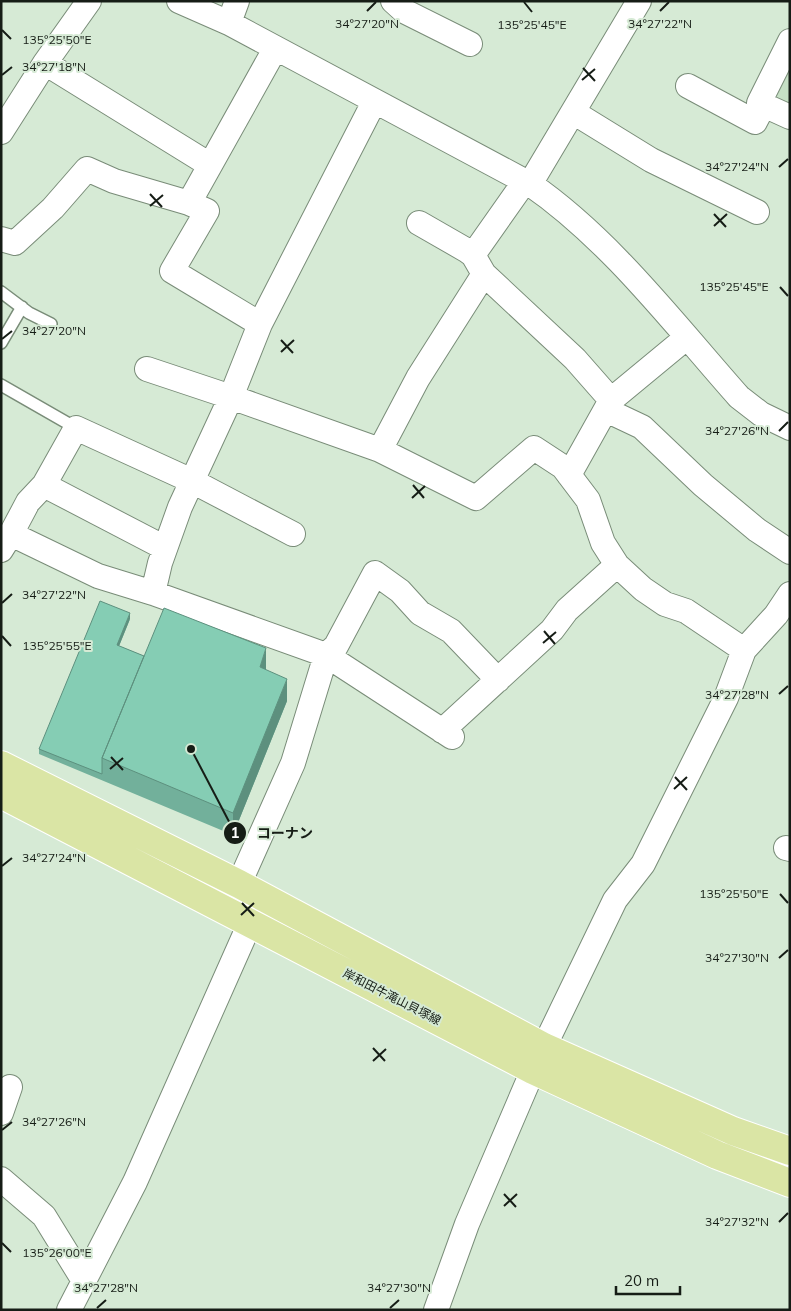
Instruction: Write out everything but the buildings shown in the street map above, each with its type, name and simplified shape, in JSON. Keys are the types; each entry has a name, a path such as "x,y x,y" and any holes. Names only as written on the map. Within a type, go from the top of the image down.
{"main road":[{"name":"岸和田牛滝山貝塚線","path":"1,765 239,884 539,1059 717,1155 790,1183"},
{"name":"岸和田牛滝山貝塚線","path":"1,794 250,923 539,1059 790,1151"}],"street":[{"path":"1,132 45,63 89,1"},
{"path":"179,1 233,12 275,49 528,182 553,200 602,243 739,397 761,414 790,428"},
{"path":"393,1 404,11 470,44"},
{"path":"380,450 479,265 639,1"},
{"path":"790,41 759,103 790,117"},
{"path":"189,203 275,49"},
{"path":"45,63 210,165"},
{"path":"688,86 755,122 764,105"},
{"path":"153,593 165,548 192,481 231,397 260,324 374,102"},
{"path":"573,112 651,160 757,212"},
{"path":"1,239 15,242 53,208 87,169 114,181 189,203 207,211 172,271 260,324"},
{"path":"419,223 479,265 575,359 609,405 642,427 703,485 757,530 790,552"},
{"path":"569,475 609,405 686,338"},
{"path":"147,369 380,450 476,498 534,448 563,467 588,500 603,543 617,565 643,589 665,604 686,611 744,650"},
{"path":"293,534 192,481 76,428 44,485 28,502 6,542 326,655 447,734 498,680 552,630 567,610 617,565"},
{"path":"44,485 165,548"},
{"path":"69,1310 135,1182 250,923 239,884 293,763 326,655 336,646 375,573 400,590 420,612 451,632 498,680"},
{"path":"436,1310 467,1224 539,1059 614,900 642,864 662,826 726,698 744,650 786,607"},
{"path":"1,1113 10,1087"},
{"path":"1,1179 44,1216 84,1281"}],"lane":[{"path":"1,292 29,314 51,324"},
{"path":"1,343 22,307"},
{"path":"1,385 76,428"}],"shaded area":[{"path":"790,57 790,110 779,106 773,94"}],"place":[{"name":"コーナン","path":"191,749"}]}
